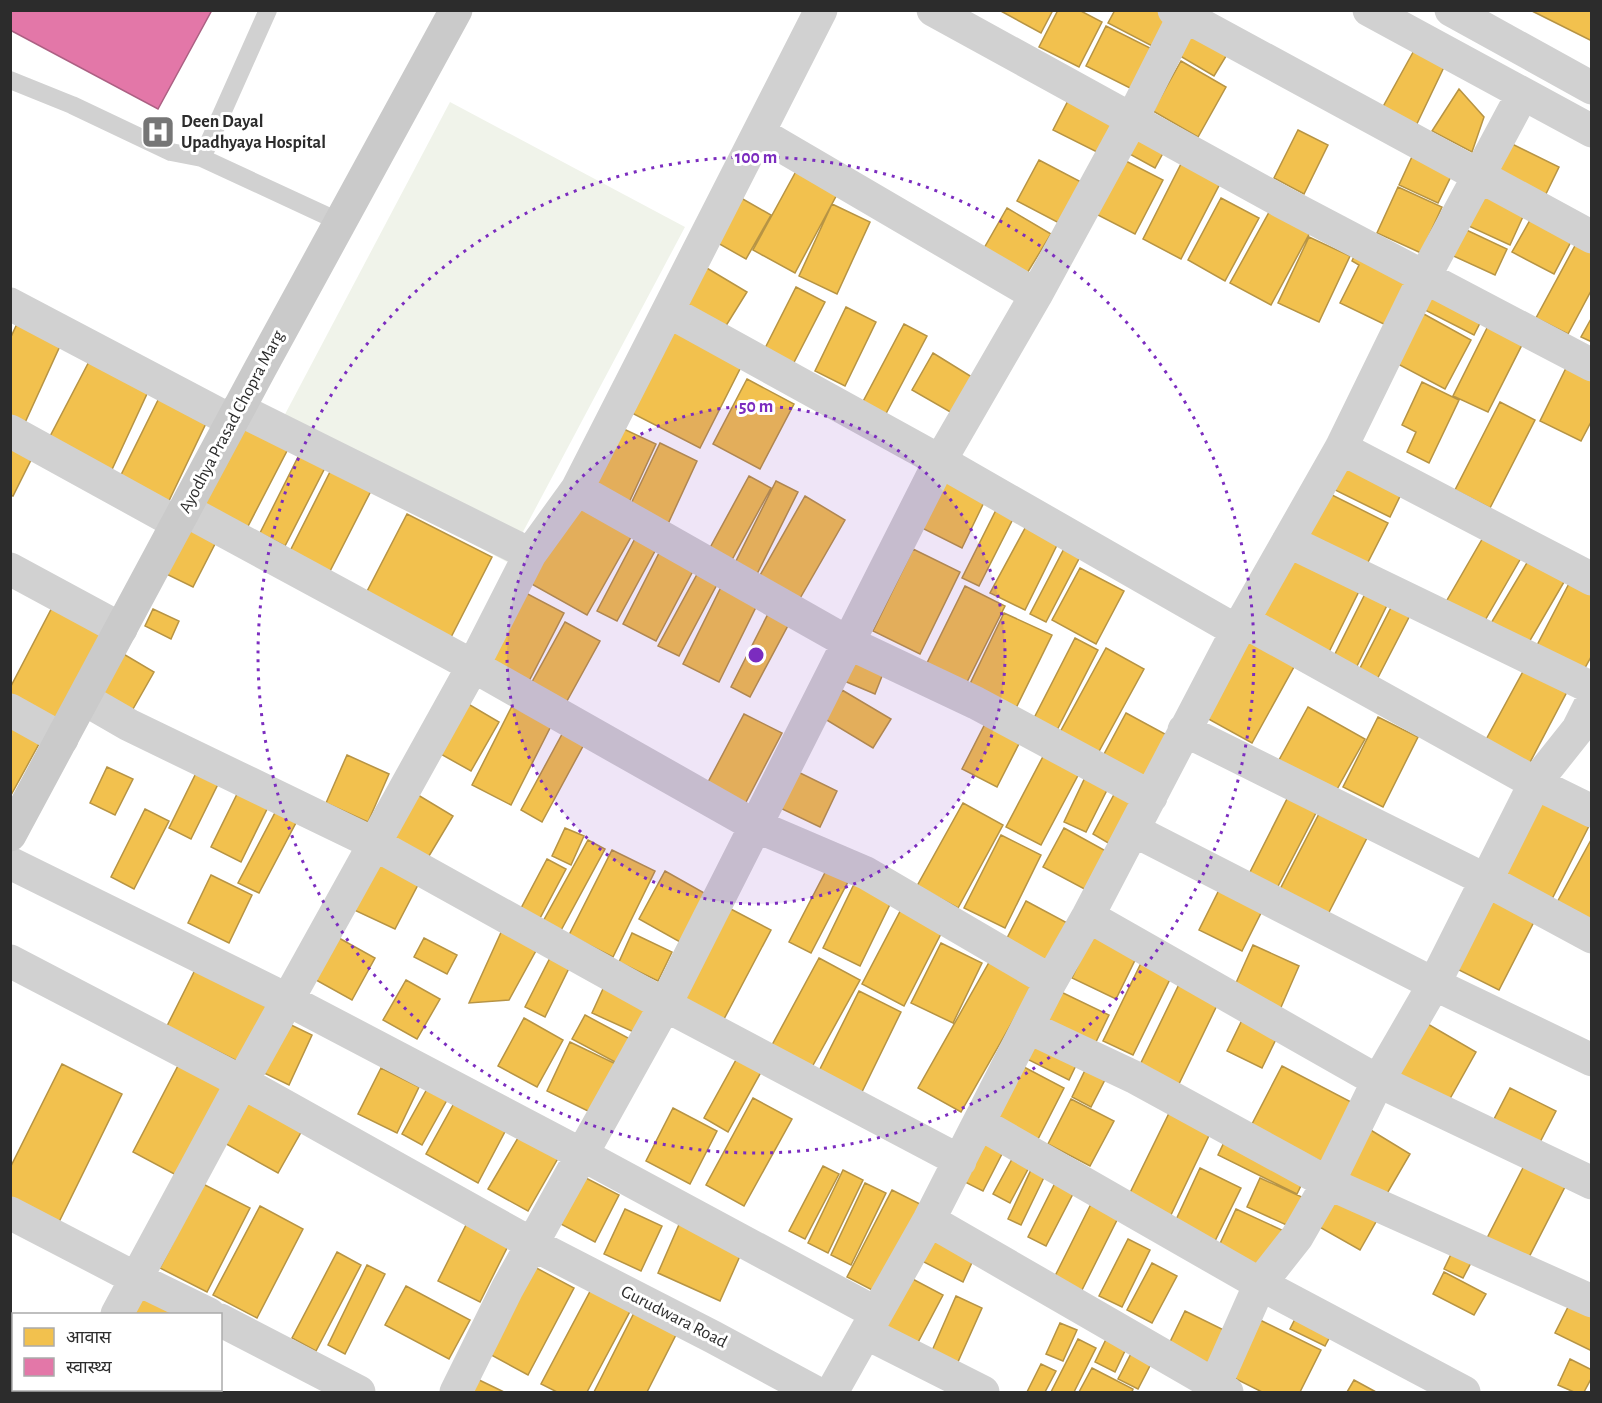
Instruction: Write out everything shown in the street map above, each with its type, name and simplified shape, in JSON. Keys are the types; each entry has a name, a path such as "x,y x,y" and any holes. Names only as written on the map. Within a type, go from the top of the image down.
{"street":[{"name":"Ayodhya Prasad Chopra Marg","path":"11,840 62,739 235,415 456,10"},
{"path":"118,1313 242,1082 473,666 530,554 577,489 821,10"},
{"path":"933,10 1282,202 1592,365"},
{"path":"1368,10 1592,131"},
{"path":"1451,10 1592,88"},
{"path":"456,1392 532,1244 665,1005 940,461 1036,295 1132,119 1182,12 1592,237"},
{"path":"832,1392 929,1220 1051,981 1088,916 1240,626 1341,448 1425,276 1522,95"},
{"path":"759,133 1036,295"},
{"path":"10,304 235,415 530,554"},
{"path":"668,311 1240,626 1592,811"},
{"path":"10,431 473,666 754,825 866,873 1051,981"},
{"path":"1341,448 1592,579"},
{"path":"577,489 849,643 976,704 1151,796"},
{"path":"1288,541 1592,688"},
{"path":"10,569 121,629"},
{"path":"84,699 129,725 374,843 665,1005 960,1161"},
{"path":"929,1220 1218,1390 1260,1284 1297,1237 1328,1183 1378,1081 1434,984 1488,881 1535,783 1578,729 1592,701"},
{"path":"10,710 62,739"},
{"path":"1184,730 1488,881 1592,937"},
{"path":"1133,830 1434,984 1592,1060"},
{"path":"11,840 288,1000 581,1154 871,1323 983,1392"},
{"path":"1088,916 1378,1081 1592,1183"},
{"name":"Gurudwara Road","path":"10,961 242,1082 532,1244 714,1337 815,1392"},
{"path":"1028,1027 1134,1077 1328,1183 1592,1301"},
{"path":"979,1123 1260,1284 1464,1392"},
{"path":"10,1213 207,1313"},
{"path":"222,1321 359,1392"}],"lane":[{"path":"202,158 268,10"},
{"path":"10,80 72,105 171,152 202,158 340,222"}],"shaded area":[{"path":"450,102 685,227 507,562 273,437"}],"building: आवास":[{"path":"999,10 1053,10 1041,33"},
{"path":"1058,10 1079,10 1102,22 1079,67 1039,47"},
{"path":"1115,10 1158,10 1171,18 1156,48 1108,23"},
{"path":"1530,10 1592,10 1592,41"},
{"path":"1192,24 1231,48 1214,76 1175,53"},
{"path":"1106,26 1152,49 1132,89 1086,66"},
{"path":"1417,45 1445,65 1413,132 1379,114"},
{"path":"1181,61 1226,87 1198,137 1153,111"},
{"path":"1459,89 1484,117 1472,152 1432,131"},
{"path":"1073,91 1118,114 1099,153 1053,130"},
{"path":"1140,126 1169,142 1155,168 1126,152"},
{"path":"1298,130 1328,145 1304,194 1274,178"},
{"path":"1510,143 1559,167 1543,200 1494,175"},
{"path":"1416,148 1456,166 1438,203 1399,185"},
{"path":"1187,152 1226,172 1181,259 1143,239"},
{"path":"1120,158 1163,180 1135,234 1092,212"},
{"path":"1039,160 1083,183 1061,224 1017,201"},
{"path":"800,164 841,187 795,273 753,250"},
{"path":"1398,187 1442,207 1421,253 1377,233"},
{"path":"1479,187 1526,210 1510,245 1462,223"},
{"path":"734,194 771,215 746,259 709,238"},
{"path":"1221,198 1259,218 1225,281 1188,260"},
{"path":"832,204 870,222 837,294 799,276"},
{"path":"1273,205 1313,227 1271,305 1230,283"},
{"path":"1007,208 1051,234 1026,275 983,250"},
{"path":"1534,213 1575,234 1554,274 1512,252"},
{"path":"1460,227 1507,249 1495,275 1447,253"},
{"path":"1309,237 1350,256 1319,322 1278,303"},
{"path":"1577,242 1592,250 1592,289 1568,334 1536,318"},
{"path":"1358,247 1415,274 1390,327 1340,303 1359,265 1352,261"},
{"path":"700,264 747,292 724,329 678,301"},
{"path":"1434,282 1486,311 1474,335 1421,308"},
{"path":"796,287 825,302 788,374 760,358"},
{"path":"846,307 876,322 845,386 815,371"},
{"path":"1422,313 1471,340 1445,389 1396,363"},
{"path":"21,315 65,335 23,427 10,421 10,339"},
{"path":"1592,317 1592,342 1581,337"},
{"path":"1492,318 1527,335 1488,412 1453,396"},
{"path":"667,324 743,363 700,448 624,409"},
{"path":"904,324 927,336 881,423 858,411"},
{"path":"94,352 152,383 109,476 45,446"},
{"path":"933,353 980,382 959,417 912,390"},
{"path":"1568,364 1592,375 1592,420 1581,441 1540,421"},
{"path":"747,379 794,404 760,469 713,444"},
{"path":"1422,382 1459,400 1429,463 1407,452 1416,432 1402,425"},
{"path":"162,392 210,415 166,507 117,483"},
{"path":"1500,402 1535,420 1490,508 1455,490"},
{"path":"235,419 289,447 245,532 191,504"},
{"path":"613,424 656,444 626,509 582,488"},
{"path":"10,434 37,448 13,496 10,495"},
{"path":"660,443 697,461 667,526 629,508"},
{"path":"304,445 330,458 285,546 260,533"},
{"path":"1344,456 1405,486 1390,517 1329,487"},
{"path":"335,462 375,483 326,579 286,559"},
{"path":"942,472 988,494 962,548 916,525"},
{"path":"749,476 771,488 727,569 705,557"},
{"path":"776,481 798,492 756,576 734,565"},
{"path":"1324,491 1388,523 1365,568 1301,536"},
{"path":"805,496 845,520 799,600 759,577"},
{"path":"575,497 635,530 587,615 528,582"},
{"path":"1001,500 1018,509 979,586 962,578"},
{"path":"407,514 492,557 446,647 361,603"},
{"path":"1031,517 1062,535 1025,610 990,593"},
{"path":"180,523 216,542 193,587 156,569"},
{"path":"640,529 661,540 617,621 597,611"},
{"path":"1488,529 1525,551 1476,636 1439,614"},
{"path":"1300,537 1369,571 1327,656 1259,623"},
{"path":"1068,541 1084,549 1046,622 1030,614"},
{"path":"913,549 960,572 920,654 873,631"},
{"path":"660,551 694,569 656,641 623,624"},
{"path":"1534,551 1571,570 1521,656 1484,635"},
{"path":"701,567 721,577 679,656 658,646"},
{"path":"1080,568 1124,591 1096,644 1052,620"},
{"path":"1378,568 1400,579 1356,668 1333,658"},
{"path":"1575,572 1592,581 1592,655 1580,677 1533,653"},
{"path":"725,579 761,597 719,682 683,664"},
{"path":"1404,582 1422,592 1372,689 1354,680"},
{"path":"965,586 1005,606 965,686 925,667"},
{"path":"520,590 564,613 527,685 483,663"},
{"path":"57,598 107,624 54,726 10,703 10,688"},
{"path":"771,608 792,618 750,697 731,687"},
{"path":"153,609 179,621 171,639 145,626"},
{"path":"1004,613 1052,635 1015,710 968,688"},
{"path":"565,622 600,641 562,710 527,691"},
{"path":"1250,629 1300,656 1252,743 1203,716"},
{"path":"1075,638 1098,650 1055,734 1032,722"},
{"path":"1106,648 1144,669 1097,755 1059,734"},
{"path":"115,649 154,672 129,716 89,693"},
{"path":"852,657 884,671 875,694 842,680"},
{"path":"1526,666 1569,688 1526,770 1482,747"},
{"path":"842,690 891,719 873,748 825,719"},
{"path":"458,698 499,722 471,771 430,748"},
{"path":"512,706 551,726 511,805 472,785"},
{"path":"1308,707 1365,739 1336,791 1279,760"},
{"path":"1126,713 1176,740 1153,783 1103,756"},
{"path":"10,714 45,733 10,797"},
{"path":"744,714 782,733 745,804 707,784"},
{"path":"990,714 1025,732 997,787 962,769"},
{"path":"1378,717 1418,737 1383,807 1343,787"},
{"path":"567,725 588,737 542,822 521,810"},
{"path":"1048,747 1083,766 1041,845 1006,827"},
{"path":"347,755 389,774 368,822 326,803"},
{"path":"201,763 223,774 191,839 169,828"},
{"path":"107,767 133,779 115,815 90,803"},
{"path":"1089,769 1112,780 1086,832 1064,822"},
{"path":"796,771 837,791 820,827 778,807"},
{"path":"1118,787 1141,799 1115,847 1093,834"},
{"path":"240,788 270,803 241,862 211,847"},
{"path":"1544,790 1592,820 1550,903 1500,878"},
{"path":"1291,791 1320,805 1274,894 1246,880"},
{"path":"413,792 453,816 426,861 386,838"},
{"path":"963,803 1003,825 958,908 917,886"},
{"path":"278,807 299,817 259,893 238,883"},
{"path":"1322,808 1370,832 1324,922 1276,897"},
{"path":"145,809 169,821 134,889 111,877"},
{"path":"565,828 584,836 571,865 552,856"},
{"path":"1064,828 1113,855 1092,893 1043,867"},
{"path":"1001,835 1041,855 1005,928 964,908"},
{"path":"1592,838 1592,928 1554,908"},
{"path":"588,840 605,849 559,934 541,925"},
{"path":"612,850 655,871 613,957 569,935"},
{"path":"379,859 421,879 395,929 352,909"},
{"path":"547,859 566,869 538,922 519,912"},
{"path":"830,863 852,874 811,953 789,942"},
{"path":"665,871 706,894 680,942 639,919"},
{"path":"211,875 252,895 229,943 188,923"},
{"path":"857,878 894,896 860,966 823,948"},
{"path":"1223,882 1266,903 1242,951 1199,930"},
{"path":"1490,890 1538,914 1499,990 1451,966"},
{"path":"906,900 947,922 904,1006 862,984"},
{"path":"1026,901 1071,925 1050,966 1005,942"},
{"path":"727,907 771,930 724,1019 680,996"},
{"path":"503,928 538,947 509,1000 469,1003"},
{"path":"1094,931 1139,952 1116,999 1072,978"},
{"path":"330,933 375,958 352,1000 307,975"},
{"path":"632,933 672,952 658,981 619,962"},
{"path":"424,938 457,955 447,974 414,957"},
{"path":"941,943 982,963 953,1023 911,1003"},
{"path":"1253,945 1299,966 1278,1014 1231,994"},
{"path":"555,948 574,958 545,1017 525,1007"},
{"path":"996,950 1039,975 961,1112 918,1088"},
{"path":"1144,957 1174,971 1133,1055 1103,1041"},
{"path":"819,958 860,980 812,1067 772,1045"},
{"path":"195,970 267,1007 239,1062 167,1026"},
{"path":"1184,974 1223,993 1177,1088 1138,1069"},
{"path":"406,980 440,999 417,1039 383,1020"},
{"path":"607,980 650,1002 636,1033 592,1013"},
{"path":"859,991 901,1012 858,1100 815,1079"},
{"path":"1059,991 1109,1015 1094,1046 1045,1022"},
{"path":"585,1015 630,1039 617,1063 572,1039"},
{"path":"1244,1016 1279,1033 1262,1068 1227,1051"},
{"path":"524,1018 563,1040 537,1087 498,1066"},
{"path":"287,1023 312,1035 289,1085 264,1073"},
{"path":"1426,1023 1476,1052 1447,1104 1397,1076"},
{"path":"1037,1033 1081,1055 1069,1080 1025,1058"},
{"path":"570,1042 618,1065 594,1114 547,1091"},
{"path":"742,1049 766,1063 728,1132 704,1118"},
{"path":"181,1060 226,1082 178,1176 133,1152"},
{"path":"1090,1060 1110,1070 1091,1107 1072,1097"},
{"path":"62,1064 122,1094 58,1224 10,1200 10,1168"},
{"path":"1022,1066 1064,1088 1037,1141 995,1119"},
{"path":"1282,1066 1353,1103 1322,1162 1251,1126"},
{"path":"381,1068 419,1087 397,1133 358,1114"},
{"path":"1510,1088 1556,1111 1537,1148 1491,1125"},
{"path":"427,1089 447,1100 422,1145 402,1134"},
{"path":"248,1095 304,1127 278,1173 221,1141"},
{"path":"458,1096 509,1124 478,1183 426,1154"},
{"path":"753,1098 792,1119 744,1206 706,1185"},
{"path":"1071,1099 1114,1121 1090,1166 1048,1144"},
{"path":"1174,1103 1215,1123 1169,1219 1127,1199"},
{"path":"673,1108 717,1131 690,1184 646,1161"},
{"path":"1364,1126 1410,1154 1385,1197 1338,1170"},
{"path":"522,1131 561,1153 528,1211 488,1189"},
{"path":"1228,1134 1307,1173 1297,1194 1218,1155"},
{"path":"979,1135 1005,1148 983,1191 957,1178"},
{"path":"1017,1150 1034,1158 1010,1203 993,1194"},
{"path":"1036,1159 1050,1165 1021,1225 1008,1219"},
{"path":"1527,1160 1568,1181 1524,1267 1483,1246"},
{"path":"823,1166 839,1174 805,1239 789,1231"},
{"path":"1200,1168 1241,1188 1215,1241 1175,1222"},
{"path":"843,1170 863,1180 828,1253 808,1243"},
{"path":"580,1175 619,1195 595,1242 557,1222"},
{"path":"1260,1178 1304,1198 1291,1227 1247,1207"},
{"path":"1057,1179 1076,1188 1046,1246 1028,1237"},
{"path":"865,1183 886,1193 851,1265 831,1255"},
{"path":"203,1184 250,1208 207,1292 160,1268"},
{"path":"1337,1188 1381,1213 1360,1250 1316,1225"},
{"path":"892,1190 922,1205 878,1293 847,1277"},
{"path":"1096,1194 1123,1208 1080,1294 1053,1280"},
{"path":"260,1206 303,1229 257,1318 213,1295"},
{"path":"625,1209 662,1226 641,1271 604,1254"},
{"path":"1236,1209 1284,1231 1266,1270 1218,1248"},
{"path":"681,1220 744,1247 720,1301 658,1273"},
{"path":"467,1223 509,1244 480,1302 438,1281"},
{"path":"932,1235 975,1256 963,1282 920,1260"},
{"path":"1128,1239 1150,1250 1122,1307 1099,1296"},
{"path":"1454,1248 1474,1257 1463,1278 1444,1269"},
{"path":"337,1252 361,1265 316,1351 292,1338"},
{"path":"527,1263 574,1288 528,1375 482,1350"},
{"path":"1152,1263 1177,1276 1152,1323 1127,1310"},
{"path":"367,1265 385,1274 345,1354 328,1345"},
{"path":"1444,1272 1486,1294 1474,1315 1433,1294"},
{"path":"905,1275 943,1295 915,1348 877,1328"},
{"path":"595,1282 635,1302 587,1392 557,1392 541,1384"},
{"path":"406,1286 470,1320 449,1359 385,1325"},
{"path":"141,1289 185,1313 129,1313"},
{"path":"956,1296 982,1308 957,1364 931,1353"},
{"path":"639,1303 681,1325 647,1392 594,1392"},
{"path":"1569,1305 1592,1317 1592,1351 1555,1333"},
{"path":"1300,1309 1335,1327 1325,1346 1290,1329"},
{"path":"1185,1311 1232,1334 1216,1367 1169,1344"},
{"path":"1260,1320 1321,1350 1300,1392 1262,1392 1232,1377"},
{"path":"1060,1323 1077,1330 1063,1361 1046,1354"},
{"path":"1111,1329 1131,1338 1115,1372 1095,1362"},
{"path":"1078,1339 1096,1348 1074,1392 1051,1392"},
{"path":"1136,1344 1156,1354 1138,1389 1118,1379"},
{"path":"1570,1359 1592,1370 1592,1377 1584,1392 1574,1392 1558,1385"},
{"path":"1041,1364 1056,1371 1045,1392 1027,1392"},
{"path":"1092,1368 1133,1389 1132,1392 1079,1392"},
{"path":"475,1378 504,1392 468,1392"},
{"path":"1354,1380 1376,1392 1347,1392"}],"building: स्वास्थ्य":[{"path":"10,10 212,10 158,109 10,30"}],"place":[{"name":"Deen Dayal Upadhyaya Hospital","path":"158,132"}]}
